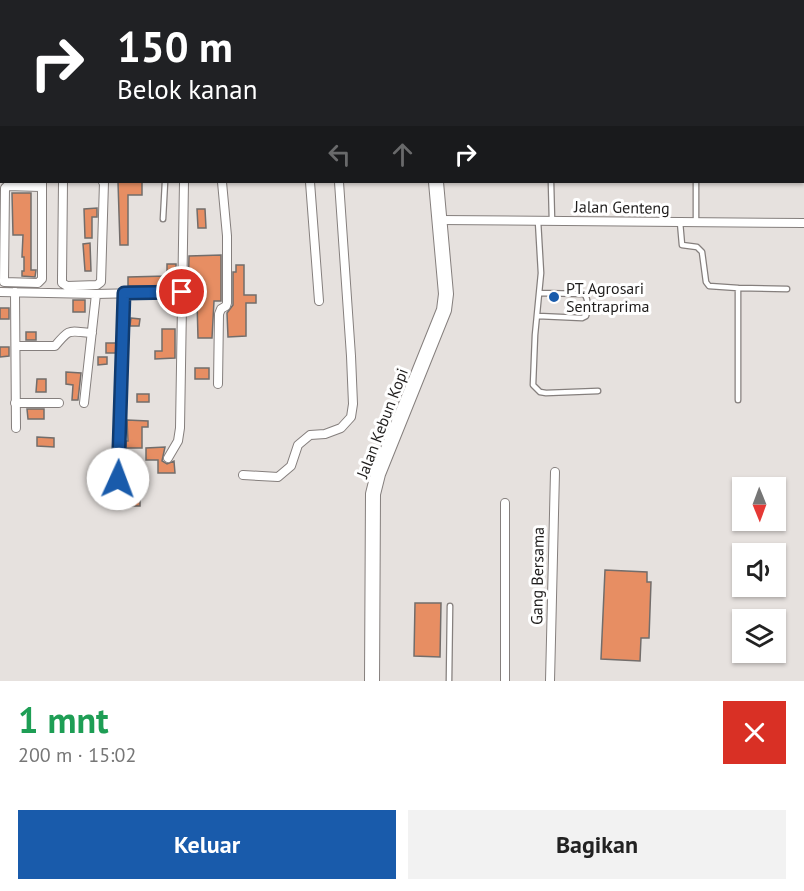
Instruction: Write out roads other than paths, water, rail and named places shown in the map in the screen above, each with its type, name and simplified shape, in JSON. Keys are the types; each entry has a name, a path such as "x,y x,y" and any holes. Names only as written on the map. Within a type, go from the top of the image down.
{"main road":[{"name":"Jalan Kebun Kopi","path":"372,681 373,494 378,474 444,310 446,294 436,183"}],"street":[{"path":"63,183 62,283 67,286 97,285 101,282 104,183"},
{"path":"168,458 178,441 180,428 184,183"},
{"path":"218,384 219,314 221,309 227,305 227,236 222,183"},
{"path":"310,183 319,301"},
{"path":"243,475 278,477 291,466 298,445 310,435 325,434 341,428 351,417 353,404 351,356 339,183"},
{"path":"41,184 42,279 38,283 5,282 3,281 5,188 41,184"},
{"name":"Jalan Genteng","path":"440,220 804,222"},
{"path":"0,292 96,294 182,292"},
{"path":"15,292 16,428"},
{"path":"118,479 124,293"},
{"path":"84,403 96,294"},
{"path":"16,346 55,346 68,331 92,333"},
{"path":"15,403 59,403"},
{"name":"Gang Bersama","path":"550,681 555,472"},
{"path":"505,503 505,681"}],"lane":[{"path":"164,219 165,183"},
{"path":"551,183 552,221"},
{"path":"696,183 696,222"},
{"path":"538,221 540,293 533,385 536,389 546,393 598,391"},
{"path":"680,222 682,245 697,247 702,252 706,282 709,286 787,289"},
{"path":"738,288 738,400"},
{"path":"538,316 582,318 586,316 587,311 584,294 540,293"},
{"path":"449,681 450,606"}],"place":[{"name":"PT. Agrosari Sentraprima","path":"554,297"}]}
